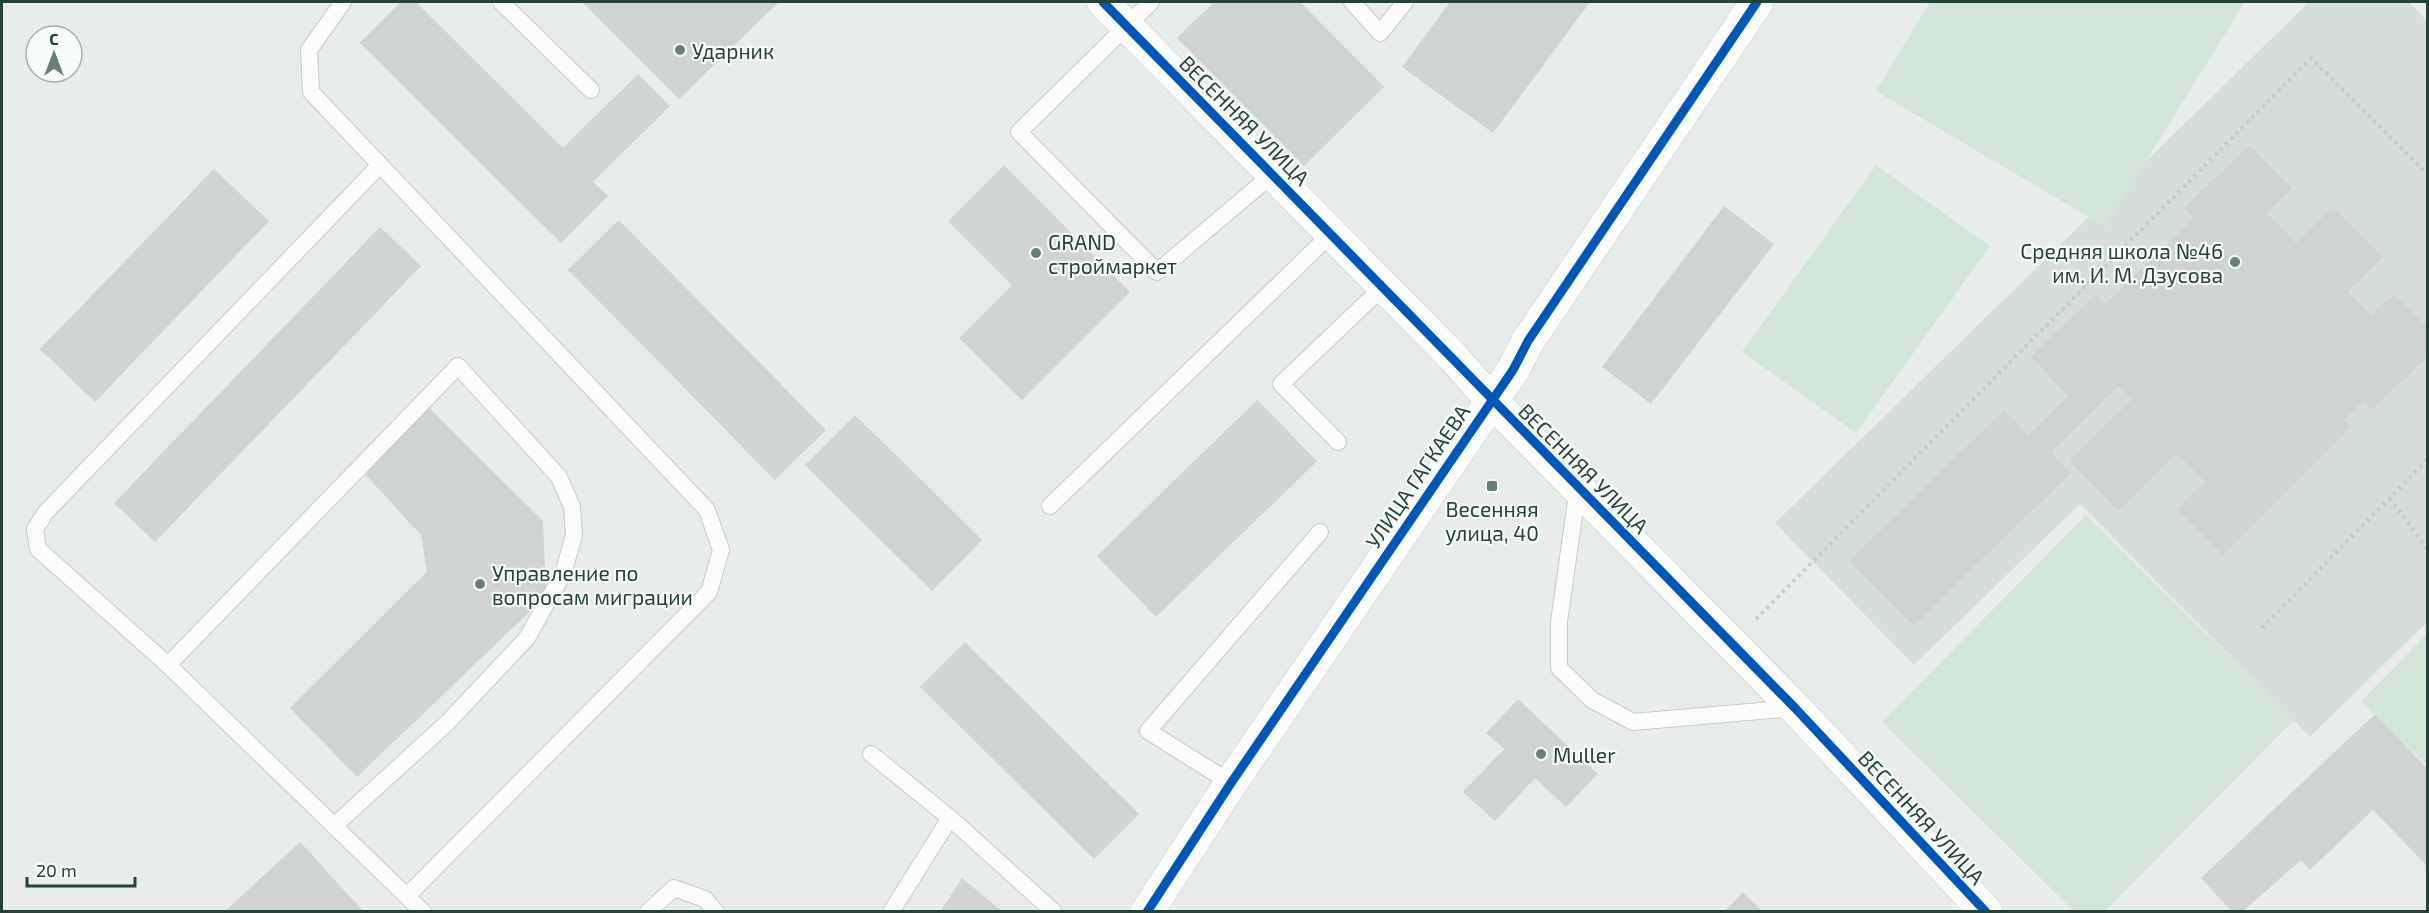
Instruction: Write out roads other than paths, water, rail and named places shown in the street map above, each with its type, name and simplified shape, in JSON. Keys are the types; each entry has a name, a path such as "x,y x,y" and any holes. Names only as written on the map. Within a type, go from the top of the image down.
{"street":[{"name":"ВЕСЕННЯЯ УЛИЦА","path":"1103,2 1490,399 1732,643 1986,912"},
{"name":"УЛИЦА ГАГКАЕВА","path":"1148,912 1230,783 1490,399 1513,370 1528,341 1757,2"}],"lane":[{"path":"343,2 309,50 311,92 707,510 721,550 709,592 406,896"},
{"path":"501,2 591,90"},
{"path":"1151,2 1125,24 1019,132 1157,272 1273,174"},
{"path":"1352,2 1380,33 1405,2"},
{"path":"379,166 46,512 35,529 38,549 168,665 423,912"},
{"path":"1050,506 1331,234"},
{"path":"1338,442 1281,384 1383,287"},
{"path":"168,665 458,366 559,477 572,507 574,536 563,574 527,638 447,723 334,826"},
{"path":"1578,486 1559,622 1559,668 1592,700 1633,722 1795,708"},
{"path":"1230,783 1148,731 1320,532"},
{"path":"871,754 950,818 1054,912"},
{"path":"891,912 950,818"},
{"path":"648,912 674,888 705,899 716,912"}],"place":[{"name":"Ударник","path":"680,50"},
{"name":"GRAND строймаркет","path":"1036,253"},
{"name":"Средняя школа №46 им. И. М. Дзусова","path":"2235,262"},
{"name":"Весенняя улица, 40","path":"1492,486"},
{"name":"Управление по вопросам миграции","path":"480,584"},
{"name":"Muller","path":"1541,754"}]}
